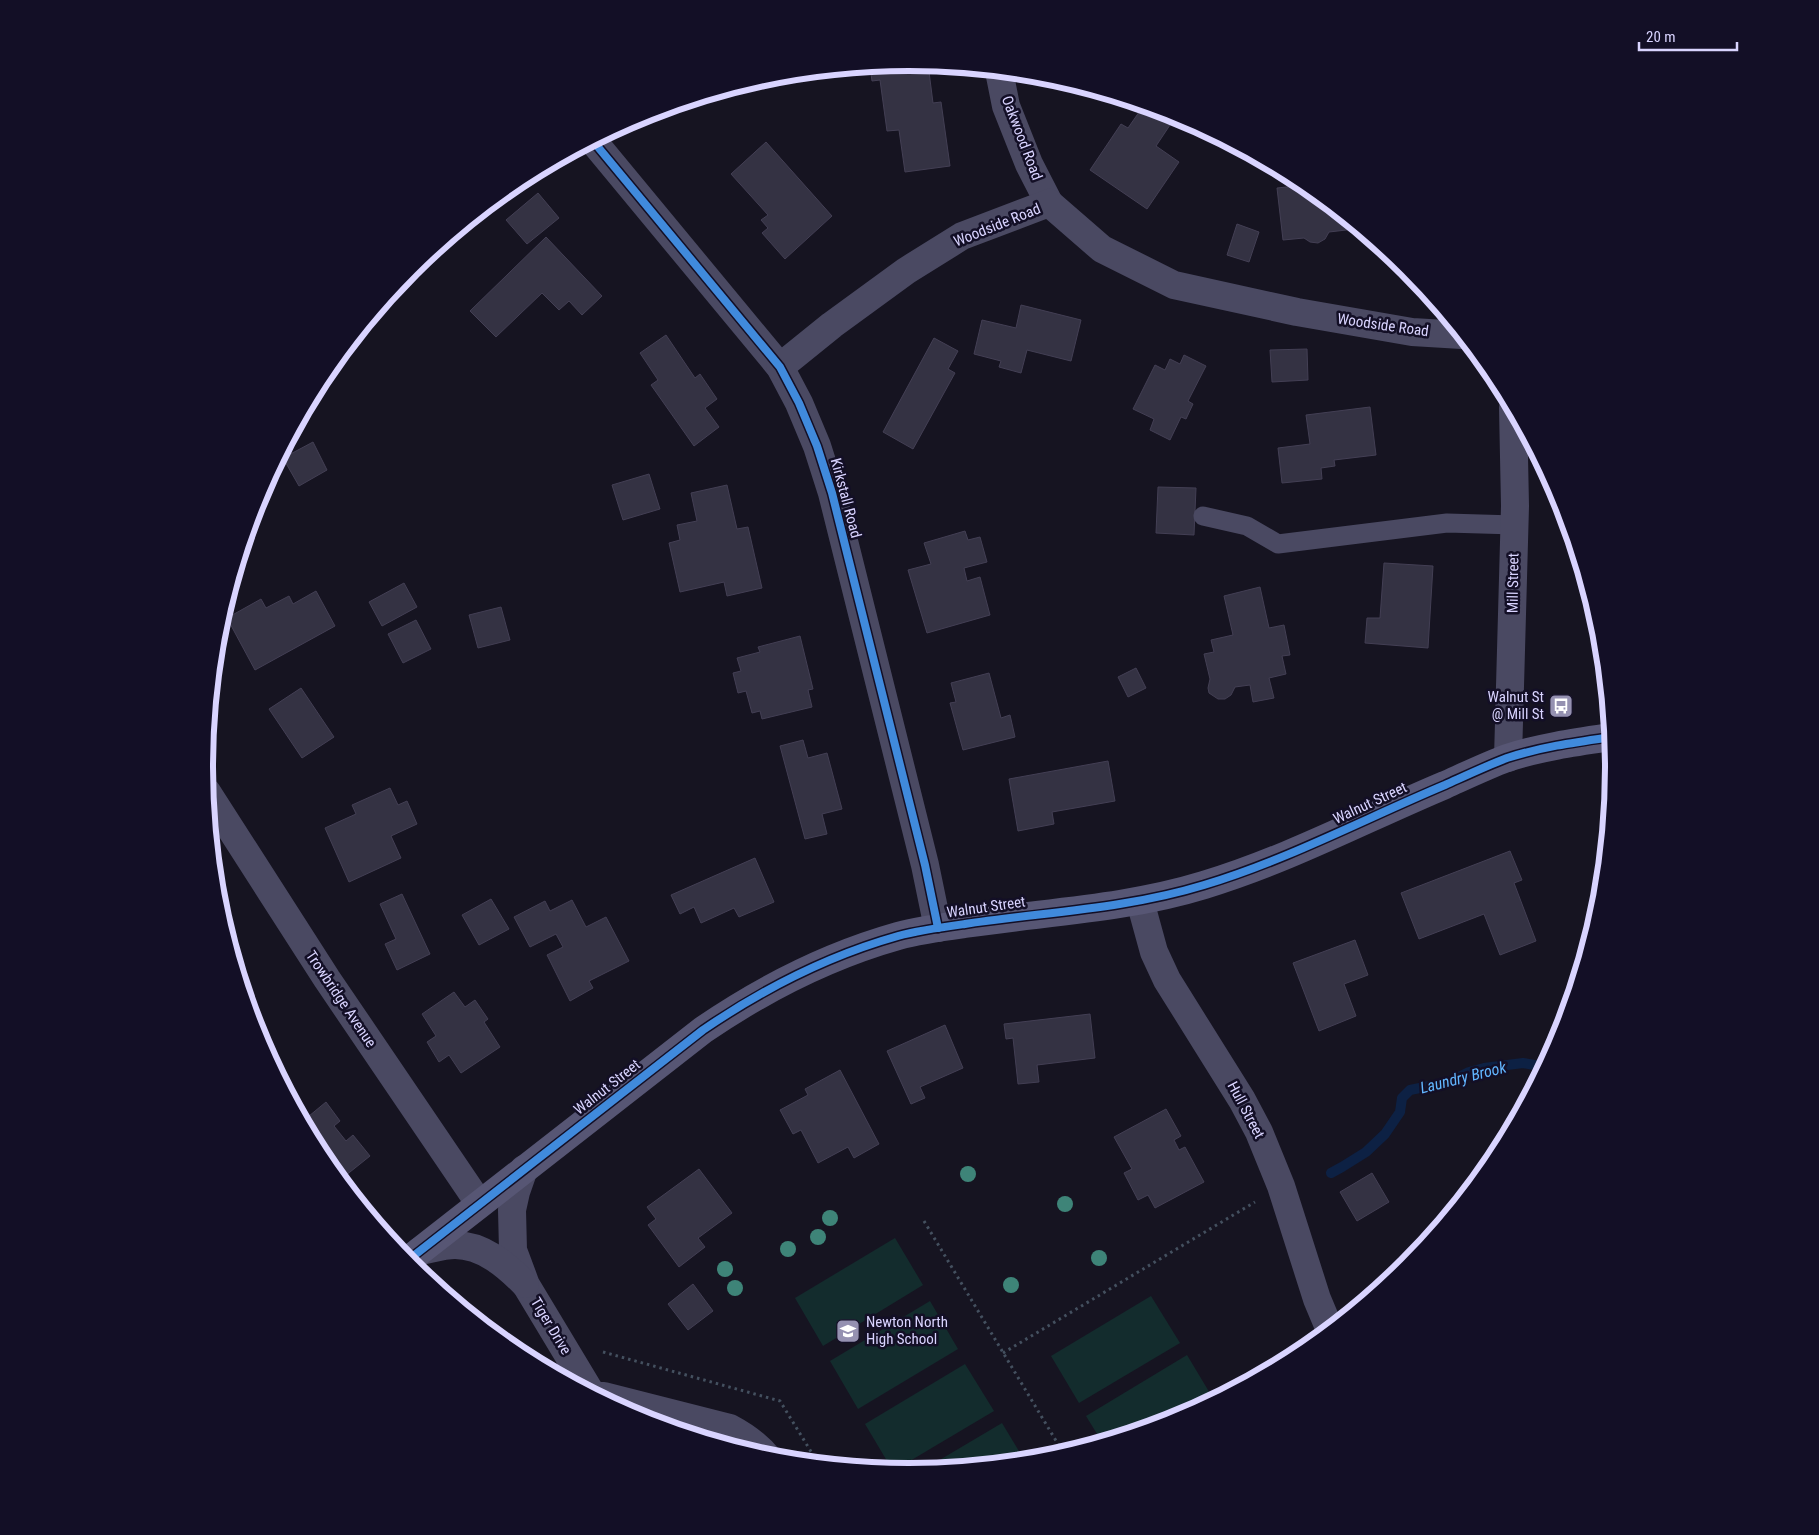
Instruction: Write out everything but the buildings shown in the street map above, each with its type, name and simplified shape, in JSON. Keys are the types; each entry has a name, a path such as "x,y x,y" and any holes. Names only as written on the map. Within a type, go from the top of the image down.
{"main road":[{"name":"Walnut Street","path":"413,1256 703,1030 739,1006 778,984 818,965 898,936 938,928 1169,896 1236,875 1318,842 1508,758 1558,745 1605,738"}],"street":[{"name":"Oakwood Road","path":"1001,77 1010,114 1029,164 1049,203"},
{"name":"Kirkstall Road","path":"597,146 780,367 799,403 817,446 832,493 925,865 938,928"},
{"name":"Woodside Road","path":"780,367 832,325 899,276 962,236 1049,203 1102,249 1174,285 1297,312 1412,332 1454,335"},
{"name":"Mill Street","path":"1508,758 1515,525 1513,421"},
{"name":"Trowbridge Avenue","path":"215,804 327,980 479,1203"},
{"name":"Hull Street","path":"1140,901 1154,952 1167,980 1242,1100 1259,1132 1281,1186 1317,1299 1327,1324"},
{"name":"Tiger Drive","path":"524,1169 512,1210 513,1250 526,1285 585,1383"},
{"name":"Tiger Drive","path":"413,1256 454,1245 475,1248 493,1257 510,1269 526,1285"},
{"path":"619,1400 730,1428 747,1437 758,1446"}],"lane":[{"path":"1202,516 1246,526 1278,544 1447,523 1515,525"}],"path":[{"path":"1004,1353 1281,1186"},
{"path":"924,1221 1060,1447"},
{"path":"595,1349 780,1401 814,1457"}],"green space":[{"path":"895,1238 923,1285 823,1346 795,1298"},
{"path":"1151,1296 1180,1343 1079,1403 1051,1356"},
{"path":"930,1301 958,1349 858,1409 830,1361"},
{"path":"1187,1355 1211,1395 1176,1411 1099,1437 1086,1416"},
{"path":"965,1364 994,1411 905,1464 888,1463 865,1424"},
{"path":"1002,1423 1021,1454 1000,1458 935,1463"}],"waterway":[{"name":"Laundry Brook","path":"1331,1173 1366,1152 1385,1134 1400,1112 1402,1098 1410,1090 1449,1082 1469,1072 1484,1068 1523,1063 1538,1066"}],"cycle path":[{"path":"597,146 780,367 799,403 817,446 832,493 925,865 938,928"},
{"path":"413,1256 703,1030 749,1001 796,975 846,953 915,932 1115,905 1145,900 1204,885 1265,864 1507,758 1546,748 1605,738"}],"place":[{"name":"Walnut St @ Mill St","path":"1561,706"},
{"name":"Newton North High School","path":"848,1331"}]}
